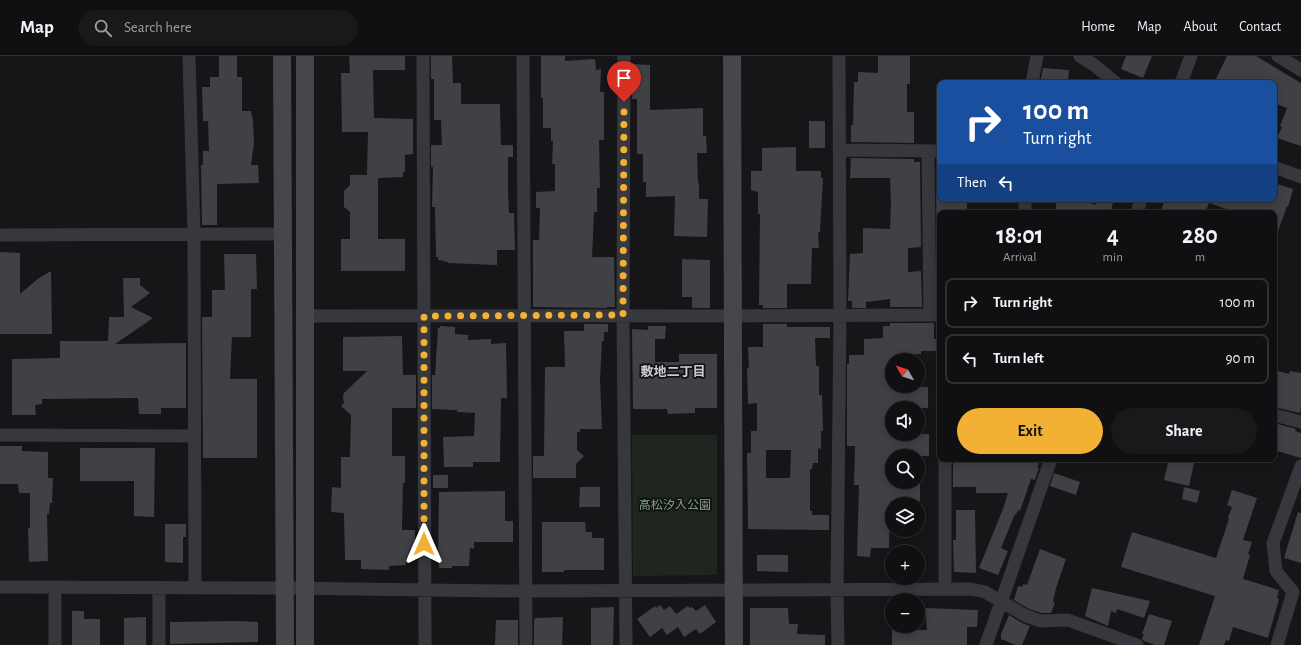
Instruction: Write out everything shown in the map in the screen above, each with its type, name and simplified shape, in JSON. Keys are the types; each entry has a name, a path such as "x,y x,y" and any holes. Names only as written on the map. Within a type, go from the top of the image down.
{"street":[{"path":"190,56 194,234 195,588"},
{"path":"282,56 285,645"},
{"path":"305,56 305,645"},
{"path":"423,56 425,645"},
{"path":"523,56 526,645"},
{"path":"624,56 623,315 626,645"},
{"path":"732,56 734,645"},
{"path":"838,645 837,590 840,316 839,56"},
{"path":"1033,80 1037,56"},
{"path":"1080,56 1112,80"},
{"path":"1182,80 1191,56"},
{"path":"1278,56 1301,70"},
{"path":"304,316 623,315 734,317 935,315 934,151 839,150"},
{"path":"1277,168 1301,177"},
{"path":"0,235 283,234"},
{"path":"1277,416 1301,422"},
{"path":"0,435 194,436"},
{"path":"945,462 945,589"},
{"path":"986,645 1050,462"},
{"path":"1277,645 1297,593 1276,571 1273,543 1301,466"},
{"path":"0,587 304,588 526,591 971,589 985,592 1026,616 1041,620 1068,620 1137,645"},
{"path":"55,587 55,645"},
{"path":"159,588 159,645"}],"green space":[{"name":"高松汐入公園","path":"632,435 717,435 717,575 633,576"}],"building":[{"path":"219,56 237,56 237,77 242,77 242,111 251,111 253,120 254,143 251,165 258,165 259,183 217,184 217,225 202,225 201,165 203,165 203,151 209,151 208,121 203,121 202,87 210,87 210,77 219,77"},
{"path":"349,56 405,56 405,70 373,70 374,118 413,119 413,154 405,155 405,172 403,172 403,177 378,178 378,239 405,239 405,271 341,271 341,239 350,239 350,212 344,207 344,191 350,185 350,175 367,175 368,132 342,132 341,73 350,73"},
{"path":"431,56 452,56 453,83 461,83 461,104 500,104 501,145 513,145 513,157 508,157 508,190 509,213 514,213 515,250 497,250 497,265 448,263 438,260 438,257 436,257 435,207 432,207 433,167 431,167 431,145 442,145 441,120 434,120 434,79 431,79"},
{"path":"541,56 565,56 565,61 595,59 596,70 601,69 600,92 604,92 604,140 599,140 600,188 597,188 597,212 594,212 592,257 614,257 615,307 533,307 533,240 539,240 540,208 536,208 536,192 555,191 555,164 552,164 553,141 551,141 551,128 543,128"},
{"path":"878,56 910,56 910,84 907,84 907,112 914,112 914,143 851,142 854,82 858,82 858,72 878,73"},
{"path":"1126,56 1152,56 1143,78 1121,69"},
{"path":"1227,56 1256,56 1301,83 1301,146 1277,138 1282,127 1280,126 1287,108 1277,104 1277,80 1215,80"},
{"path":"633,64 650,65 650,110 703,108 703,136 706,136 707,153 697,153 699,199 708,199 707,237 674,236 675,196 646,197 646,182 643,182 643,154 637,154 637,99 632,99"},
{"path":"1043,68 1069,70 1068,80 1041,80"},
{"path":"809,121 825,121 825,148 809,148"},
{"path":"796,147 796,171 821,171 821,178 823,178 820,232 818,232 819,248 812,248 811,284 787,284 787,308 763,308 763,305 759,305 760,214 758,214 758,192 751,190 751,171 762,171 762,148"},
{"path":"851,158 914,159 914,162 920,162 921,247 908,248 908,272 921,271 922,307 890,307 890,299 866,302 866,308 852,308 852,301 848,301 850,254 863,253 863,228 890,229 891,204 890,178 850,178"},
{"path":"1277,184 1293,189 1288,207 1287,206 1277,234 1277,210 1229,210 1209,203 1206,210 1161,210 1164,202 1277,202"},
{"path":"936,189 937,202 967,202 967,210 937,210 937,247"},
{"path":"1056,202 1087,202 1096,205 1097,202 1113,202 1111,210 1056,210"},
{"path":"0,252 20,253 20,294 39,278 51,271 52,334 0,334"},
{"path":"224,254 256,254 257,289 251,289 251,337 232,337 230,379 257,379 257,458 203,458 202,317 212,317 212,290 225,290"},
{"path":"682,259 710,260 710,308 692,308 692,297 682,297"},
{"path":"123,278 140,278 140,285 150,293 131,307 153,318 115,344 186,343 186,408 161,408 161,414 139,414 138,398 42,399 42,404 35,405 36,415 12,415 12,359 60,358 60,341 108,341 109,317 124,317"},
{"path":"890,323 934,323 934,339 937,339 936,351 921,351 921,353 885,353 885,393 925,393 925,387 928,387 928,408 925,408 925,401 885,401 885,441 925,441 925,434 929,434 929,456 925,456 925,449 885,449 885,489 920,489 920,497 885,497 885,537 889,537 889,545 885,545 885,548 871,548 870,557 857,556 859,485 854,485 855,446 847,446 847,364 849,364 849,355 864,355 864,339 883,338 883,326 890,326"},
{"path":"584,324 608,324 608,332 604,332 604,341 602,341 600,380 602,429 580,429 580,432 577,432 577,450 584,456 576,464 576,478 533,478 533,456 544,456 545,367 565,367 564,331 584,331"},
{"path":"763,324 787,324 787,327 830,327 830,338 815,338 816,366 819,366 819,395 822,395 823,431 821,431 821,449 818,448 818,463 813,463 812,469 810,469 810,511 812,511 812,515 829,515 829,530 748,529 747,453 751,453 751,431 757,431 757,403 748,404 748,347 763,347","holes":["766,450 791,450 790,478 766,478"]},
{"path":"440,326 455,327 455,334 468,335 468,340 491,339 491,344 506,343 507,398 501,398 500,462 473,462 473,467 444,467 443,437 474,436 475,413 457,412 457,410 432,409 432,375 435,375 438,328 440,328"},
{"path":"648,326 666,326 665,339 655,339 655,362 679,362 679,354 717,354 717,408 695,408 695,413 668,414 667,409 633,409 632,329 648,330"},
{"path":"402,336 403,375 416,375 416,408 392,408 392,456 405,456 402,530 415,530 415,557 406,557 406,565 389,566 389,570 361,569 361,560 345,560 344,513 331,512 332,487 341,488 341,457 350,457 351,415 341,406 344,403 344,393 367,371 343,371 343,337"},
{"path":"1277,371 1289,374 1290,371 1301,373 1300,413 1277,408"},
{"path":"1277,424 1296,429 1295,431 1301,433 1301,458 1277,451"},
{"path":"0,446 22,446 22,451 48,452 48,478 53,478 52,503 50,503 49,514 47,514 48,561 29,562 28,528 30,528 30,493 19,493 18,484 0,484"},
{"path":"80,448 155,448 154,517 134,516 134,481 80,481"},
{"path":"953,462 1039,462 1037,468 1039,468 1035,480 1031,479 1020,511 1018,510 1016,515 1015,514 1001,548 1008,551 998,575 979,568 1008,493 976,493 976,487 953,487"},
{"path":"1168,462 1194,462 1189,486 1164,480"},
{"path":"1054,473 1080,482 1076,495 1050,486"},
{"path":"433,475 448,475 448,488 433,488"},
{"path":"580,487 600,487 600,507 579,507"},
{"path":"1184,487 1200,491 1197,503 1182,499"},
{"path":"1232,490 1257,498 1243,540 1252,542 1243,579 1279,590 1277,598 1279,599 1268,638 1233,627 1229,641 1226,640 1224,645 1199,645 1215,596 1121,567 1132,532 1216,558 1232,507 1227,505"},
{"path":"505,491 505,521 513,521 513,542 474,542 474,549 470,548 469,566 439,568 439,492"},
{"path":"956,510 975,510 976,573 954,572 953,540 956,540"},
{"path":"1298,512 1301,513 1301,563 1284,558"},
{"path":"542,522 585,522 586,532 592,532 592,538 604,538 604,570 564,570 564,572 542,572"},
{"path":"165,524 186,524 186,537 183,537 183,563 165,562"},
{"path":"1040,549 1066,559 1056,588 1053,602 1055,602 1051,613 1042,613 1029,609 1014,600 1018,586 1022,587 1023,584 1027,585"},
{"path":"757,555 788,555 788,572 757,571"},
{"path":"1092,588 1150,601 1144,618 1117,609 1116,613 1111,611 1108,626 1085,616"},
{"path":"660,605 664,610 670,606 676,614 688,606 690,608 692,607 696,611 705,605 716,622 700,634 696,629 684,637 678,627 667,635 662,628 650,637 637,619 655,606 656,608"},
{"path":"614,607 613,645 591,645 591,608"},
{"path":"750,608 788,608 789,624 798,624 797,634 825,635 825,645 750,645"},
{"path":"925,608 978,610 977,627 967,627 967,645 892,645 892,633 925,633 925,630 927,630"},
{"path":"72,611 84,611 84,619 100,619 100,645 72,645"},
{"path":"1149,614 1172,621 1164,645 1155,645 1142,639 1144,634 1142,634"},
{"path":"1009,615 1030,626 1022,645 1016,645 1001,639 1001,634"},
{"path":"146,617 146,645 124,645 124,618"},
{"path":"563,617 562,645 534,645 535,618"},
{"path":"496,620 518,620 518,645 495,645"},
{"path":"170,622 258,622 258,642 170,644"}],"district":[{"name":"敷地二丁目","path":"673,371"}],"route":[{"path":"424,544 424,316 623,315 624,102"}]}
